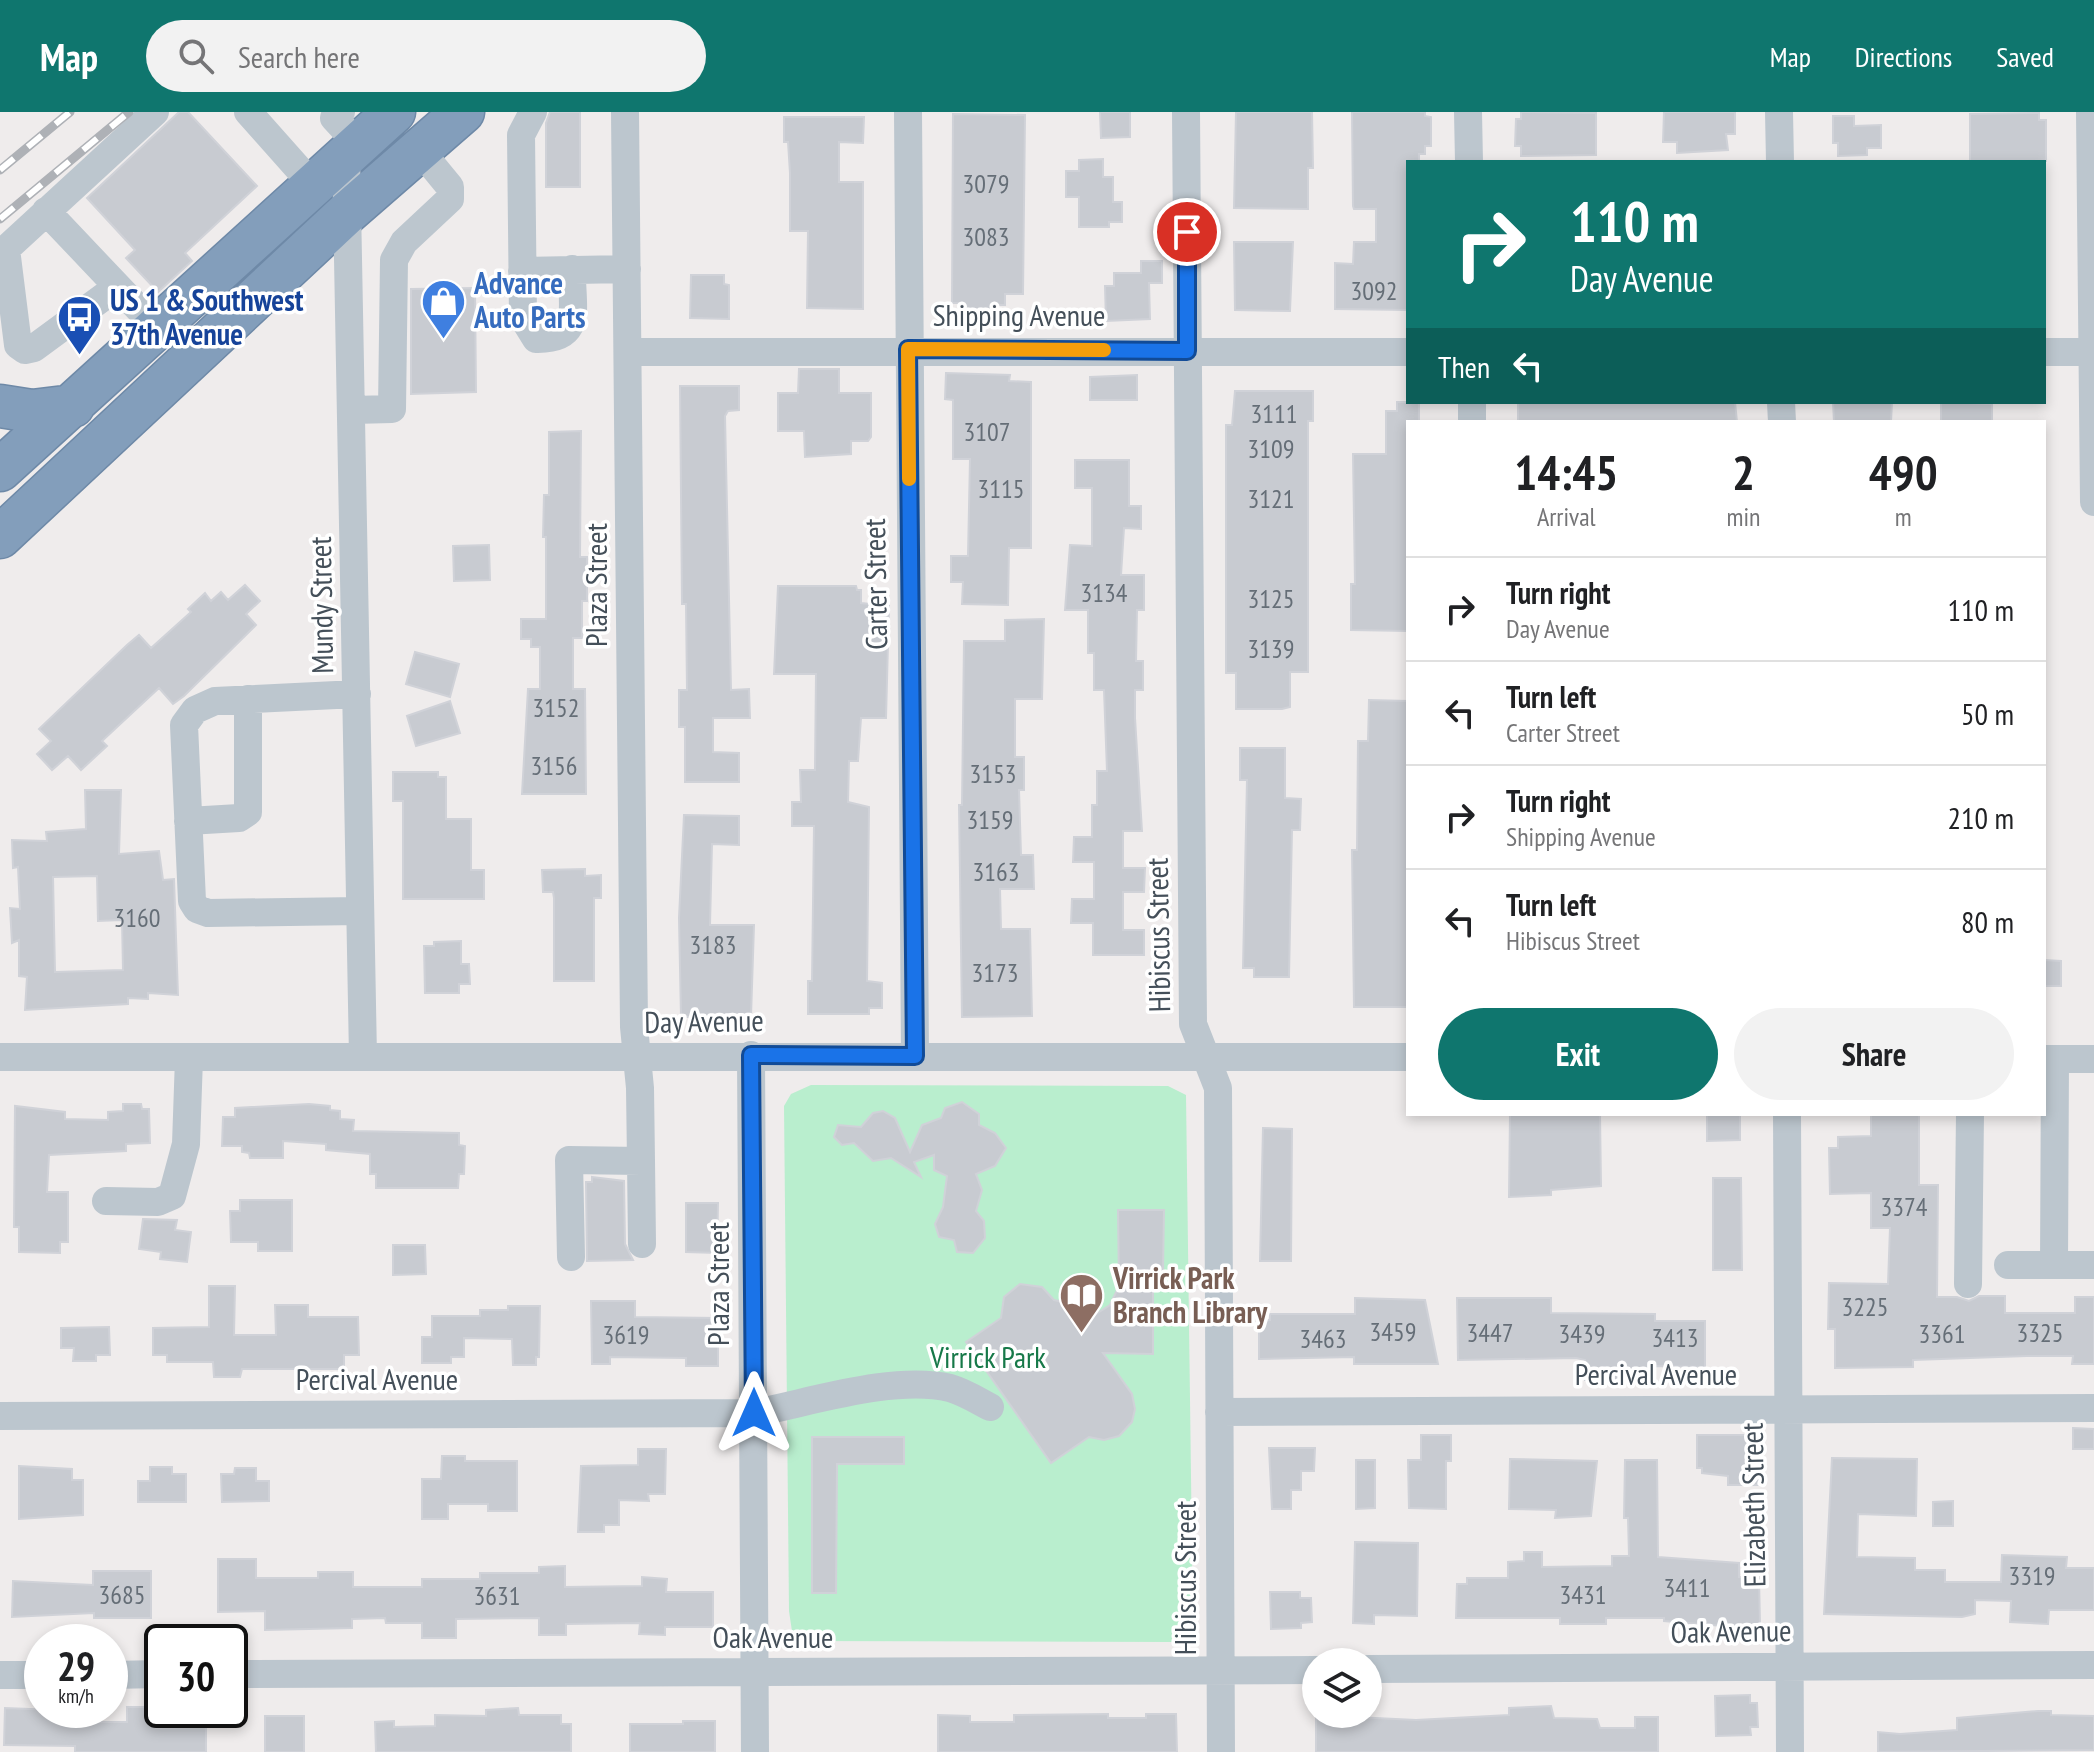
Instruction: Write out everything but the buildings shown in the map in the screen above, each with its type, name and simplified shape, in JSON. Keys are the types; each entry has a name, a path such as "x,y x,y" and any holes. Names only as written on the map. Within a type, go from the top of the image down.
{"highway":[{"path":"0,470 312,184 348,136 394,112"},
{"path":"0,537 348,212 463,112"},
{"path":"0,406 32,411 73,406"}],"street":[{"path":"117,287 34,348 25,350 18,345 6,249 155,112"},
{"path":"248,112 312,184"},
{"path":"533,112 521,135 522,271 523,318 536,339 558,340 566,335 571,324 572,269"},
{"name":"Plaza Street","path":"625,112 636,1056 642,1244"},
{"name":"Carter Street","path":"908,112 915,1056"},
{"name":"Hibiscus Street","path":"1186,112 1193,1024 1218,1088 1221,1752"},
{"path":"1468,112 1469,160"},
{"path":"1779,112 1780,160"},
{"path":"2090,112 2094,502"},
{"name":"Mundy Street","path":"348,136 363,1057"},
{"path":"353,410 392,409 394,260 404,242 450,199 450,187 418,148"},
{"path":"46,211 157,328"},
{"path":"522,271 627,269"},
{"name":"Shipping Avenue","path":"629,352 908,349 1406,352"},
{"path":"2046,352 2093,352"},
{"path":"357,694 215,701 186,717 192,901 201,912 359,911"},
{"path":"188,821 239,818 248,812 248,699"},
{"name":"Plaza Street","path":"751,1055 755,1752"},
{"name":"Day Avenue","path":"0,1057 1406,1057"},
{"path":"106,1201 158,1202 172,1196 186,1144 189,1058"},
{"path":"2054,1265 2049,1059 2094,1059"},
{"name":"Elizabeth Street","path":"1787,1116 1790,1752"},
{"path":"1968,1284 1970,1116"},
{"path":"571,1257 569,1160 641,1161"},
{"path":"2008,1265 2094,1265"},
{"name":"Percival Avenue","path":"0,1416 754,1413 827,1397 933,1385 954,1389 990,1407"},
{"name":"Percival Avenue","path":"1219,1412 2094,1408"},
{"name":"Oak Avenue","path":"1382,1669 2094,1665"},
{"name":"Oak Avenue","path":"248,1674 1302,1670"},
{"path":"0,1675 24,1675"}],"green space":[{"name":"Virrick Park","path":"811,1085 1168,1086 1186,1095 1193,1627 1188,1637 1171,1642 798,1641 793,1638 789,1611 784,1106 791,1094"}],"railway":[{"path":"0,170 70,112"},
{"path":"0,219 129,112"}],"slow traffic":[{"path":"909,479 908,349 1104,350"}],"place":[{"name":"Advance Auto Parts","path":"443,340"},
{"name":"US 1 & Southwest 37th Avenue","path":"79,357"},
{"name":"Virrick Park Branch Library","path":"1082,1335"}],"route":[{"path":"754,1413 751,1055 915,1056 908,349 1187,351 1187,232"}]}
